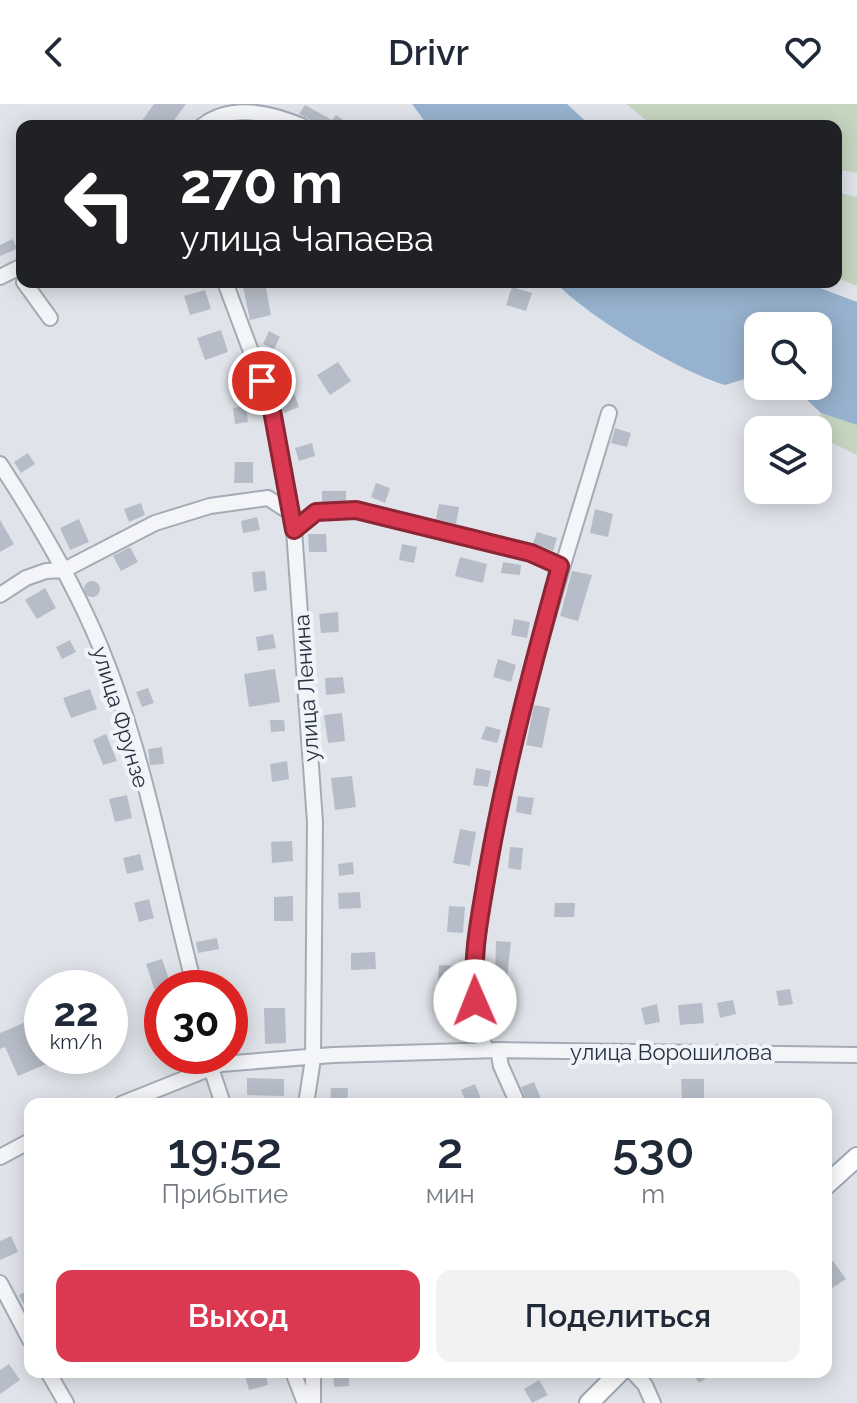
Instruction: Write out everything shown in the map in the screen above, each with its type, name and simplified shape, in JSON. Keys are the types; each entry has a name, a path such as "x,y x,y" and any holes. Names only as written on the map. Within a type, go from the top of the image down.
{"main road":[{"path":"832,1180 857,1157"},
{"path":"589,1403 614,1378"}],"street":[{"path":"208,120 215,113 241,106 257,107 288,120"},
{"path":"27,288 50,318"},
{"name":"улица Ленина","path":"227,288 271,405 294,530 315,822 313,1059 307,1098"},
{"path":"515,1098 492,1050 474,984 483,897 516,727 560,566 609,413"},
{"name":"улица Фрунзе","path":"0,464 64,570 100,647 117,695 190,970"},
{"path":"0,595 26,578 46,571 64,570 134,532 181,513 268,498 291,513"},
{"path":"294,530 316,512 356,510 531,553 560,566"},
{"name":"улица Ворошилова","path":"248,1062 492,1050 857,1055"},
{"name":"улица Ворошилова","path":"135,1098 191,1074"},
{"path":"219,1074 222,1098"},
{"path":"0,1157 24,1144"},
{"path":"0,1283 24,1329"},
{"path":"51,1378 66,1403"},
{"path":"295,1378 305,1403"},
{"path":"313,1378 313,1403"},
{"path":"639,1378 653,1403"}],"green space":[{"path":"626,104 857,104 857,173 842,170 842,120 646,120"},
{"path":"842,193 857,197 857,286 842,280"},
{"path":"832,417 857,425 857,455 832,443"}],"water":[{"path":"412,104 567,104 584,120 424,120"},
{"path":"561,288 820,288 857,302 857,425 821,413 807,400 832,400 832,312 744,312 744,379 725,385 684,368 589,311"}],"building":[{"path":"154,104 186,104 174,120 142,120"},
{"path":"305,105 332,120 309,120 299,114"},
{"path":"13,239 16,249 0,256 0,245"},
{"path":"243,288 266,288 271,315 250,320"},
{"path":"512,288 532,293 526,311 506,305"},
{"path":"205,290 211,309 190,315 184,296"},
{"path":"221,330 228,352 205,360 197,338"},
{"path":"269,331 280,337 274,349 263,344"},
{"path":"338,362 351,381 330,395 317,375"},
{"path":"293,390 299,407 284,413 278,395"},
{"path":"246,406 248,422 235,424 233,408"},
{"path":"615,428 631,433 627,447 611,443"},
{"path":"312,443 315,456 299,461 295,448"},
{"path":"28,453 35,464 21,473 14,462"},
{"path":"235,462 253,462 253,483 234,483"},
{"path":"376,483 390,488 385,503 371,497"},
{"path":"322,491 346,491 346,501 322,502"},
{"path":"141,503 145,515 129,522 124,509"},
{"path":"439,504 459,507 456,524 436,519"},
{"path":"595,509 613,514 608,537 590,533"},
{"path":"257,517 260,530 243,533 241,521"},
{"path":"79,519 89,542 70,550 60,528"},
{"path":"0,520 14,544 0,552"},
{"path":"537,532 557,538 553,551 533,543"},
{"path":"308,534 326,534 327,552 309,552"},
{"path":"402,544 417,547 414,563 399,560"},
{"path":"130,547 138,562 121,571 113,556"},
{"path":"460,557 487,564 483,583 455,576"},
{"path":"503,562 521,565 520,575 501,573"},
{"path":"265,571 267,590 254,592 252,572"},
{"path":"572,571 592,575 578,621 560,616"},
{"path":"89,581 95,581 100,589 98,595 89,597 84,592 84,586"},
{"path":"45,588 56,608 37,619 25,600"},
{"path":"338,612 339,632 321,633 319,614"},
{"path":"514,619 530,622 527,638 511,635"},
{"path":"273,634 276,648 258,651 256,637"},
{"path":"70,640 76,652 62,659 56,647"},
{"path":"498,659 516,665 511,682 493,677"},
{"path":"275,669 280,702 249,707 244,674"},
{"path":"343,677 345,693 326,695 325,678"},
{"path":"148,688 154,703 142,707 136,692"},
{"path":"90,689 97,709 71,718 63,698"},
{"path":"534,705 550,708 542,748 526,745"},
{"path":"342,713 345,741 328,743 324,715"},
{"path":"270,720 284,720 285,731 271,732"},
{"path":"486,726 501,730 497,743 481,739"},
{"path":"106,734 117,761 103,765 93,740"},
{"path":"162,747 164,764 150,765 148,749"},
{"path":"287,761 289,779 272,782 270,764"},
{"path":"476,768 491,771 488,787 473,785"},
{"path":"352,776 356,807 335,810 331,778"},
{"path":"127,795 132,818 115,822 109,799"},
{"path":"518,796 534,798 531,815 516,812"},
{"path":"460,829 476,832 470,866 453,863"},
{"path":"292,841 293,861 272,863 271,842"},
{"path":"510,847 523,848 521,870 508,868"},
{"path":"140,854 144,870 127,874 123,858"},
{"path":"353,862 354,874 339,876 338,864"},
{"path":"360,892 361,908 339,909 338,893"},
{"path":"293,896 293,921 274,921 274,897"},
{"path":"149,899 154,918 139,922 134,903"},
{"path":"555,903 575,903 574,917 554,917"},
{"path":"449,906 465,907 463,933 447,932"},
{"path":"217,938 219,949 198,953 196,942"},
{"path":"496,941 511,942 507,978 495,976"},
{"path":"375,952 376,969 351,970 351,953"},
{"path":"162,959 166,970 148,970 146,964"},
{"path":"439,965 455,966 453,1002 437,1001"},
{"path":"790,989 793,1004 779,1006 776,991"},
{"path":"733,1000 736,1014 720,1018 717,1003"},
{"path":"702,1003 704,1023 680,1025 678,1005"},
{"path":"657,1004 660,1022 645,1025 641,1008"},
{"path":"264,1008 285,1008 286,1043 265,1044"},
{"path":"24,1023 24,1073 18,1076 5,1047 0,1049 0,1033"},
{"path":"247,1078 284,1079 284,1096 247,1095"},
{"path":"681,1079 704,1079 704,1098 682,1098"},
{"path":"534,1082 541,1098 526,1098 521,1087"},
{"path":"475,1084 481,1098 464,1098 461,1090"},
{"path":"331,1088 348,1088 347,1098 330,1098"},
{"path":"11,1236 18,1252 0,1260 0,1241"},
{"path":"832,1262 846,1279 832,1288"},
{"path":"9,1364 20,1380 0,1394 0,1370"},
{"path":"246,1378 266,1378 268,1385 249,1390"},
{"path":"333,1378 349,1378 349,1386 334,1387"},
{"path":"539,1380 548,1395 532,1403 524,1389"}],"route":[{"path":"262,381 271,405 294,530 316,512 356,510 423,529 531,553 560,566 516,727 497,818 474,968 475,1001"}]}
